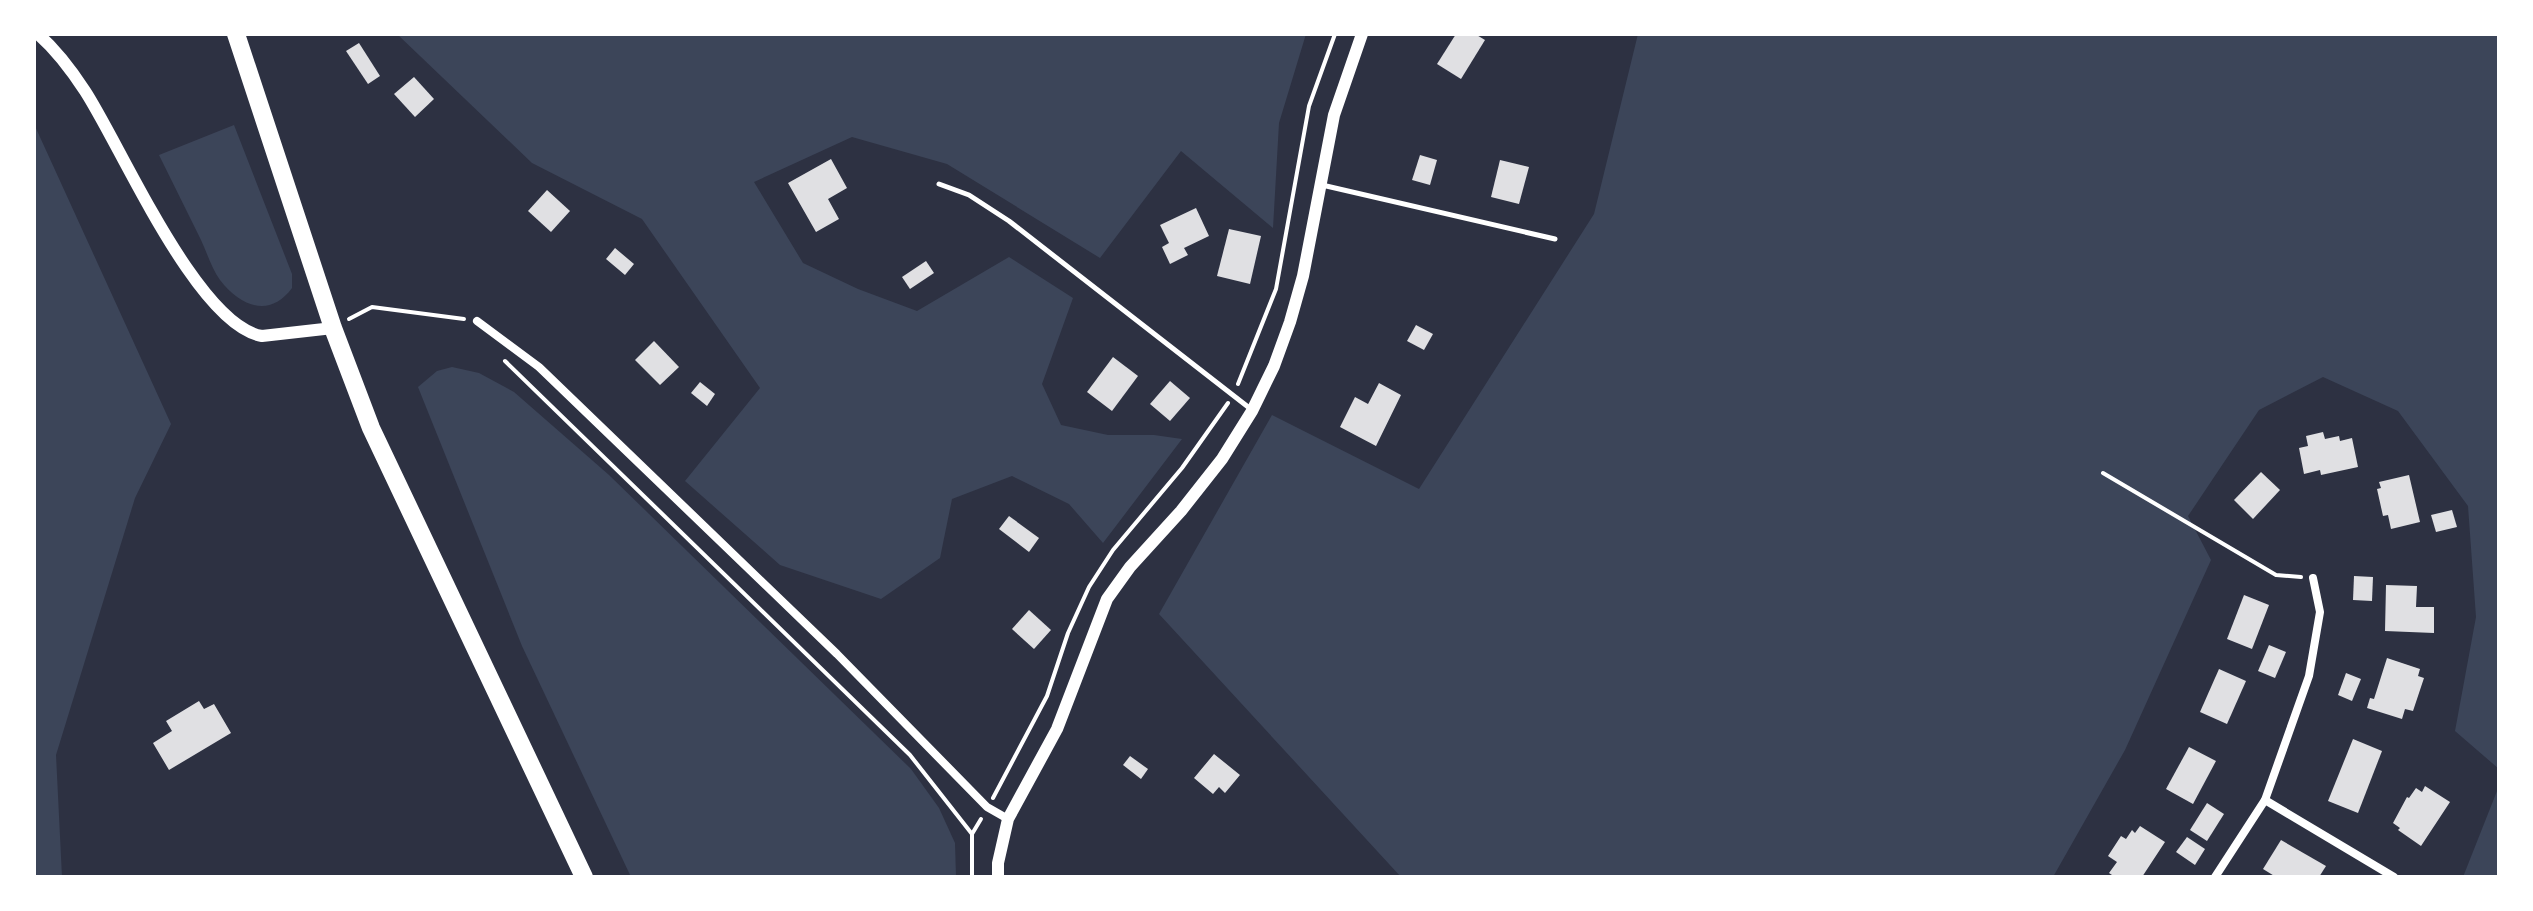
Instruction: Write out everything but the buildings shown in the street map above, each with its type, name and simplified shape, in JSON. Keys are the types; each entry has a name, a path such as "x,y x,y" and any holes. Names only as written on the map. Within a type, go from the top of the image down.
{"highway":[{"path":"236,34 333,328 371,428 584,877"}],"street":[{"path":"38,34 84,90 168,242 221,311 238,327 262,336 333,328"},
{"path":"998,877 1008,819 1057,729 1107,599 1130,567 1181,511 1222,459 1252,411 1274,366 1303,276 1334,115 1362,34"},
{"path":"477,321 539,367 837,654 987,807 1008,819"},
{"path":"2215,877 2265,800 2309,676 2320,612 2313,578"},
{"path":"2265,800 2394,877"}],"lane":[{"path":"939,184 969,195 1009,221 1252,411"},
{"path":"1321,184 1555,239"}],"path":[{"path":"972,877 972,834 1047,696 1068,633 1089,587 1113,550 1182,468 1233,395 1276,289 1309,106 1335,34"},
{"path":"333,328 372,307 477,321"},
{"path":"501,357 910,755 972,834"},
{"path":"2103,473 2276,575 2313,578"}],"shaded area":[{"path":"397,34 1306,34 1279,123 1273,228 1181,151 1100,258 947,164 852,137 754,182 803,263 858,289 917,311 1009,257 1073,298 1042,384 1061,425 1108,435 1154,435 1182,439 1103,543 1069,504 1012,476 952,499 940,558 881,599 780,565 685,481 760,388 642,219 532,163"},
{"path":"1638,34 2499,34 2499,769 2455,731 2476,617 2468,506 2398,411 2323,377 2259,410 2188,516 2211,560 2125,750 2053,877 1401,877 1159,614 1272,415 1419,489 1594,214"},
{"path":"34,124 171,424 135,498 56,755 62,877 34,877"},
{"path":"234,125 292,274 292,288 274,303 265,306 237,297 220,280 159,155"},
{"path":"452,367 479,373 514,392 609,475 911,769 939,808 955,843 956,877 631,877 522,646 418,387 437,371"},
{"path":"2499,786 2499,877 2463,877"}]}
